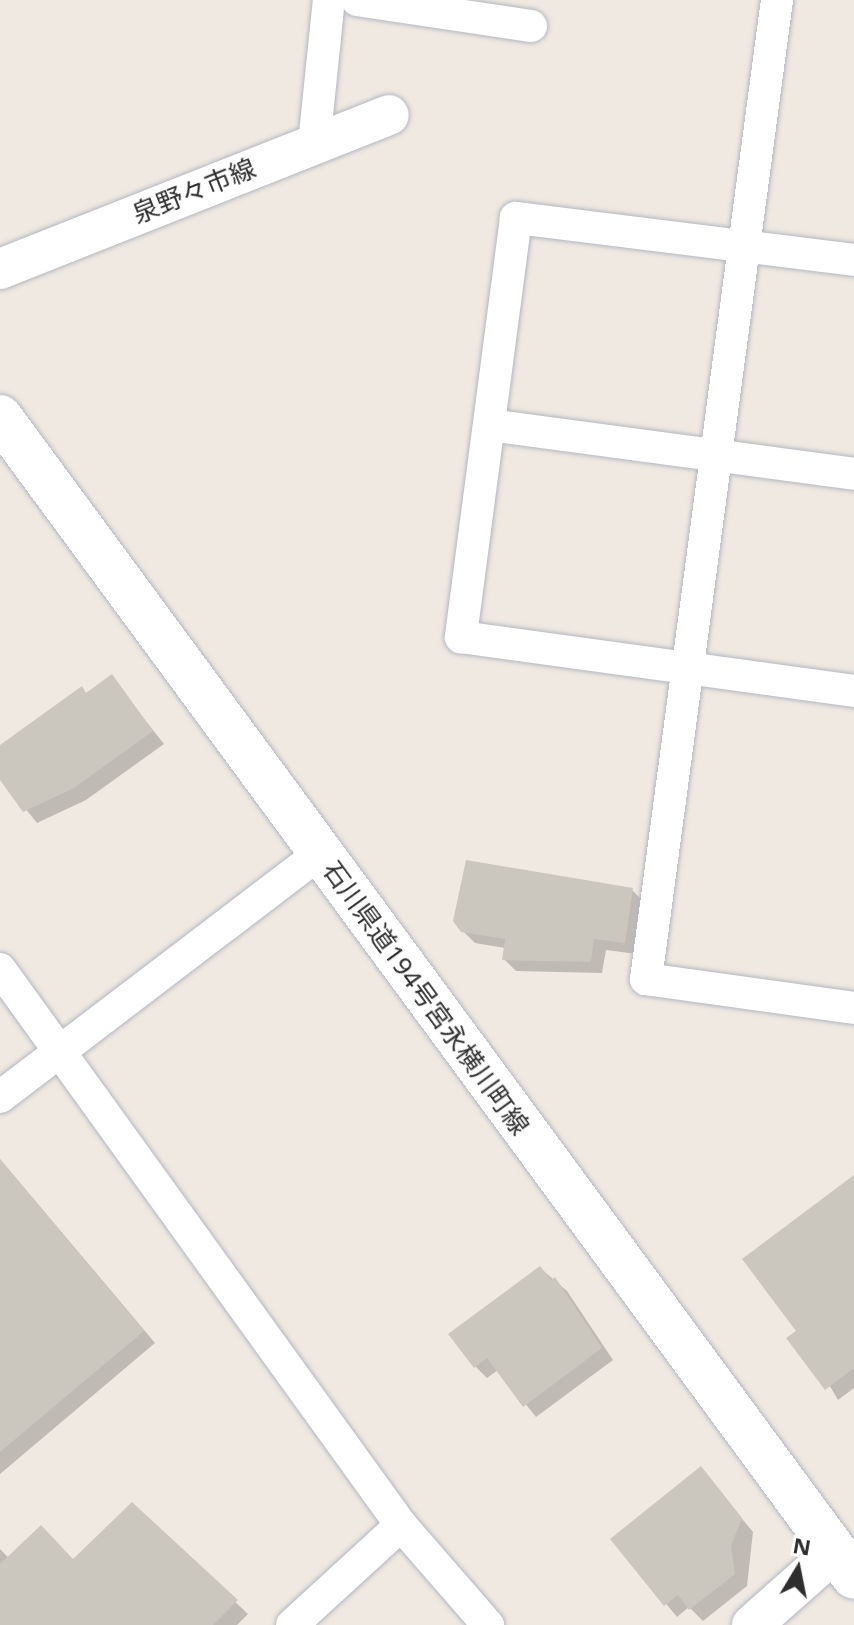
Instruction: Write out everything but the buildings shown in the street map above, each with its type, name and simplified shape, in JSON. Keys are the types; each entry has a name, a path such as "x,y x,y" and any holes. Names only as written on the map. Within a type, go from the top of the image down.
{"main road":[{"name":"石川県道194号宮永横川町線","path":"0,417 320,853 846,1555"}],"street":[{"path":"314,144 329,0"},
{"path":"357,0 531,26"},
{"path":"777,0 748,245 646,979 854,1008"},
{"name":"泉野々市線","path":"0,269 389,115"},
{"path":"854,260 516,218 461,637 854,691"},
{"path":"489,425 854,474"},
{"path":"0,1097 320,853"},
{"path":"0,969 62,1048 401,1525 488,1625"},
{"path":"292,1625 401,1525"},
{"path":"752,1625 846,1555"}]}
